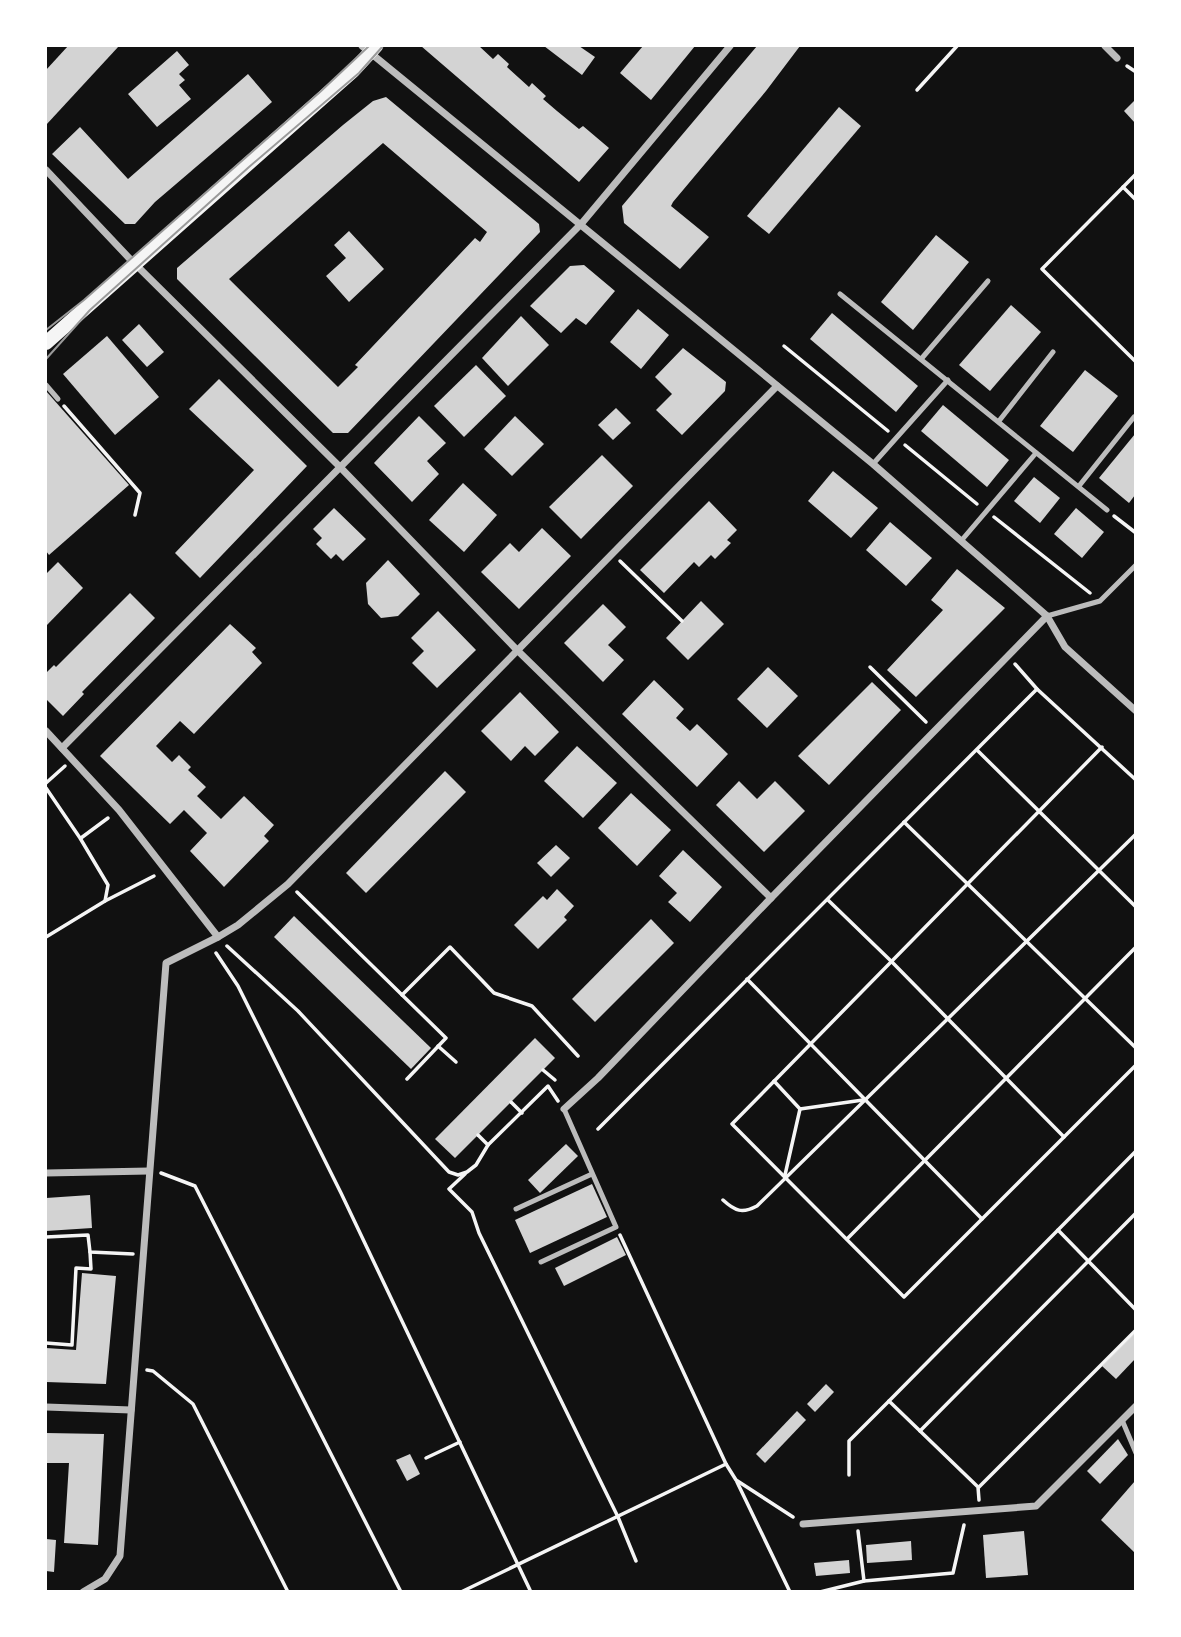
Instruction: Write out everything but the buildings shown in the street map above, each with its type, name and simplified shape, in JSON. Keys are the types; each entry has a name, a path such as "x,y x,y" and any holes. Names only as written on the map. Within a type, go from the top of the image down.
{"main road":[{"path":"46,343 353,71 369,48"}],"street":[{"path":"62,748 582,223 730,46"},
{"path":"1105,46 1117,58"},
{"path":"369,48 873,464 1047,616 1065,647 1136,711"},
{"path":"46,170 134,263 339,466 516,649 771,898"},
{"path":"83,1591 105,1578 120,1556 166,963 238,925 288,884 777,386"},
{"path":"564,1109 598,1078 1047,616"},
{"path":"46,731 118,810 218,937"},
{"path":"46,1172 149,1171"},
{"path":"803,1524 1036,1506 1136,1406"},
{"path":"46,1407 131,1410"}],"lane":[{"path":"922,358 988,281"},
{"path":"840,294 1107,510"},
{"path":"999,421 1054,352"},
{"path":"873,464 948,380"},
{"path":"46,385 58,400"},
{"path":"1079,486 1133,417"},
{"path":"961,541 1036,453"},
{"path":"1047,616 1100,601 1136,565"},
{"path":"541,1262 616,1227 564,1109"},
{"path":"516,1209 592,1174"},
{"path":"1122,1420 1136,1453"}],"path":[{"path":"917,90 957,46"},
{"path":"1136,174 1042,269 1136,362"},
{"path":"1123,187 1136,200"},
{"path":"784,346 1100,601"},
{"path":"58,400 140,493 135,515"},
{"path":"1107,510 1136,533"},
{"path":"611,553 682,621"},
{"path":"1009,657 1037,689 1136,780"},
{"path":"870,667 936,731"},
{"path":"598,1129 1037,689"},
{"path":"1102,747 732,1124 904,1297 1136,1065"},
{"path":"977,750 1136,907"},
{"path":"73,758 46,785 108,885 105,901"},
{"path":"80,838 118,810"},
{"path":"904,822 1136,1048"},
{"path":"723,1199 734,1210 748,1211 757,1206 1136,834"},
{"path":"46,937 105,901 165,870"},
{"path":"288,884 446,1038 407,1079"},
{"path":"827,900 891,961 1064,1137"},
{"path":"218,937 298,1011 449,1172 458,1175 467,1172"},
{"path":"209,942 237,986 383,1279 530,1590"},
{"path":"402,995 450,947 494,993 531,1006 578,1056"},
{"path":"847,1239 1136,947"},
{"path":"747,979 982,1219"},
{"path":"438,1046 456,1062"},
{"path":"543,1070 555,1080"},
{"path":"774,1081 800,1109"},
{"path":"548,1087 488,1145 483,1157 449,1189 472,1212 479,1233 618,1517 636,1561"},
{"path":"800,1109 865,1099"},
{"path":"511,1102 522,1113"},
{"path":"784,1177 800,1109"},
{"path":"478,1135 488,1145"},
{"path":"849,1475 849,1441 1136,1151"},
{"path":"149,1171 195,1186 401,1591"},
{"path":"920,1431 1136,1213"},
{"path":"616,1227 726,1464 790,1591"},
{"path":"1058,1230 1136,1310"},
{"path":"46,1237 88,1235 91,1269 76,1268 72,1345 46,1343"},
{"path":"90,1252 142,1255"},
{"path":"978,1487 1136,1330"},
{"path":"134,1369 153,1371 193,1404 288,1591"},
{"path":"889,1401 978,1487 979,1497"},
{"path":"426,1458 460,1442"},
{"path":"461,1591 726,1464"},
{"path":"736,1480 803,1524"},
{"path":"820,1591 864,1581 953,1573 967,1512"},
{"path":"857,1520 864,1581"}],"tram line":[{"path":"46,330 84,300 369,46"},
{"path":"46,359 90,310 249,167 359,73 383,46"}]}
